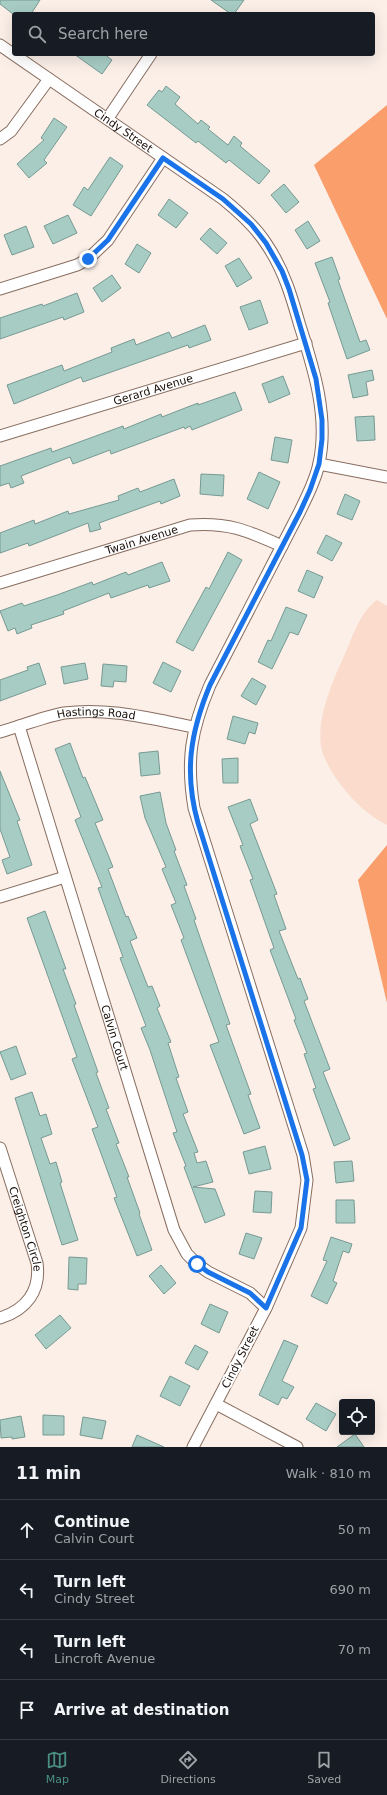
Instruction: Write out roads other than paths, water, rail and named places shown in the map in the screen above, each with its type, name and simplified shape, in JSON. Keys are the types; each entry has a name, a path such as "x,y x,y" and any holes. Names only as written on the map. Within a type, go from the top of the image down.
{"street":[{"name":"Cindy Street","path":"0,45 12,53"},
{"name":"Cindy Street","path":"16,56 108,118 223,199 251,224 266,243 282,271 306,343 320,400 322,439 319,464 300,512 210,685 194,727 191,744 190,774 194,808 300,1147 307,1180 301,1228 266,1308 193,1447"},
{"path":"108,118 149,56"},
{"path":"0,140 11,131 49,79"},
{"path":"0,289 60,271 88,259 108,240 163,158"},
{"name":"Gerard Avenue","path":"0,436 306,343"},
{"path":"319,464 387,477"},
{"name":"Twain Avenue","path":"0,583 190,525 208,524 234,527 282,546"},
{"name":"Hastings Road","path":"0,732 65,713 106,712 125,714 194,727"},
{"name":"Calvin Court","path":"19,726 171,1222 179,1241 187,1254 197,1264 208,1272 250,1293 266,1308"},
{"path":"0,897 65,877"},
{"name":"Creighton Circle","path":"0,1148 3,1171 37,1263 38,1272 36,1287 25,1304 12,1314 0,1318"},
{"path":"216,1404 297,1447"}]}
